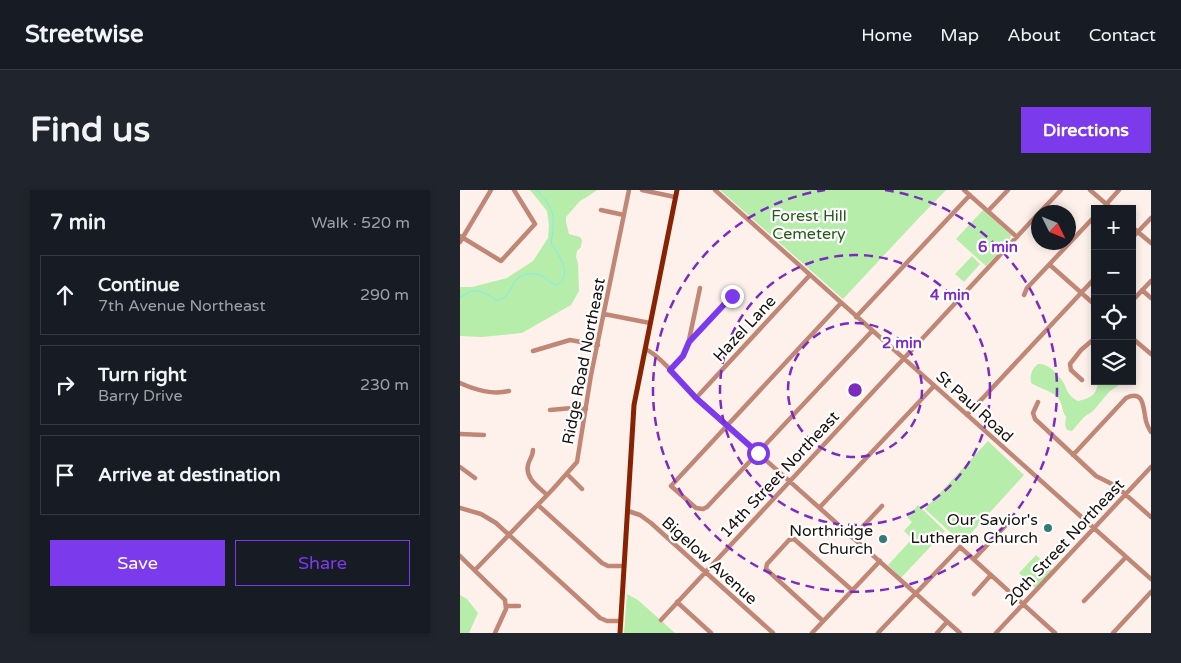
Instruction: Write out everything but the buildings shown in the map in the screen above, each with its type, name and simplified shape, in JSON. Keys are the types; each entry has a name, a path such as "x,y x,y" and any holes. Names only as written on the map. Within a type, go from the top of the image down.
{"main road":[{"path":"620,633 634,404 677,190"}],"street":[{"path":"491,190 461,239 502,261 535,224 514,190"},
{"name":"Ridge Road Northeast","path":"475,570 567,474 578,458 598,344 629,190"},
{"path":"642,190 675,197"},
{"name":"St Paul Road","path":"715,190 1151,579"},
{"path":"964,190 1017,237"},
{"path":"988,211 1008,190"},
{"name":"14th Street Northeast","path":"1047,205 1061,190"},
{"path":"1090,190 1106,204 1119,190"},
{"path":"856,317 970,195"},
{"path":"601,210 624,215"},
{"path":"1151,218 1138,232 1151,243"},
{"path":"1024,295 1027,288 1091,220"},
{"name":"14th Street Northeast","path":"661,620 1031,222"},
{"path":"1050,265 1091,302"},
{"name":"Hazel Lane","path":"696,398 810,275"},
{"path":"1136,297 1151,280"},
{"path":"967,415 1091,282"},
{"path":"670,370 683,356 689,342 700,288"},
{"path":"1142,290 1151,298"},
{"path":"689,342 732,296"},
{"path":"841,303 670,486 696,508 700,510 707,507 872,331"},
{"path":"604,314 650,323"},
{"path":"533,351 570,340 598,344"},
{"path":"1082,380 1071,370 1070,364 1093,340"},
{"path":"1134,340 1151,354"},
{"path":"644,349 649,350 696,398 960,633"},
{"path":"460,383 487,392 509,391"},
{"path":"820,507 934,386"},
{"path":"1073,455 1126,398 1131,396 1137,396 1143,402 1146,420 1151,432"},
{"path":"1038,402 1033,413 1034,417 1096,476 1116,486 1151,517"},
{"path":"550,410 586,409"},
{"path":"460,434 484,435"},
{"path":"534,450 528,467 529,475 532,481 547,495"},
{"path":"460,467 475,478"},
{"name":"20th Street Northeast","path":"996,633 1151,467"},
{"path":"567,474 582,489"},
{"path":"538,504 602,563 608,566 624,566"},
{"path":"853,537 882,506"},
{"path":"460,508 486,516 496,523 600,618 607,621 621,621"},
{"name":"Bigelow Avenue","path":"628,511 652,524 773,633"},
{"path":"974,559 1007,524"},
{"path":"823,621 768,571 766,567 789,540 794,539 852,590"},
{"path":"878,633 960,547 1054,633"},
{"path":"460,556 503,598 506,606 495,633"},
{"path":"1084,601 1126,557"},
{"path":"812,633 880,561"},
{"path":"974,594 991,575"},
{"path":"1113,633 1151,592"},
{"path":"677,602 711,633"},
{"path":"506,606 519,606"},
{"path":"937,633 947,622"},
{"path":"764,633 768,628"}],"green space":[{"path":"530,190 597,190 580,201 566,217 569,234 580,237 582,240 576,257 579,291 571,305 522,333 482,337 460,336 460,287 472,287 507,278 533,261 548,238 547,211"},
{"name":"Forest Hill Cemetery","path":"720,190 946,190 843,299"},
{"path":"983,210 1011,235 1010,240 986,266 956,239"},
{"path":"972,256 980,264 964,282 955,274"},
{"path":"1038,364 1048,366 1059,376 1069,393 1078,401 1093,395 1097,385 1119,385 1110,391 1072,431 1067,430 1065,425 1066,417 1058,398 1051,392 1031,383 1034,368"},
{"path":"988,441 1024,475 962,543 925,509"},
{"path":"918,505 945,531 901,578 888,565 912,539 904,531 912,522 907,517"},
{"path":"1036,555 1052,570 1035,588 1019,573"},
{"path":"627,594 638,600 675,633 624,633"},
{"path":"460,595 467,599 478,613 469,633 460,633"}],"waterway":[{"path":"460,297 470,292 479,291 496,300 503,298 516,281 527,274 539,275 557,285 562,280 564,275 563,264 551,243 553,227 551,209 536,190"}],"place":[{"name":"Our Savior's Lutheran Church","path":"1048,528"},
{"name":"Northridge Church","path":"883,539"}],"route":[{"path":"732,296 689,342 683,356 670,370 696,398 758,453"}]}
